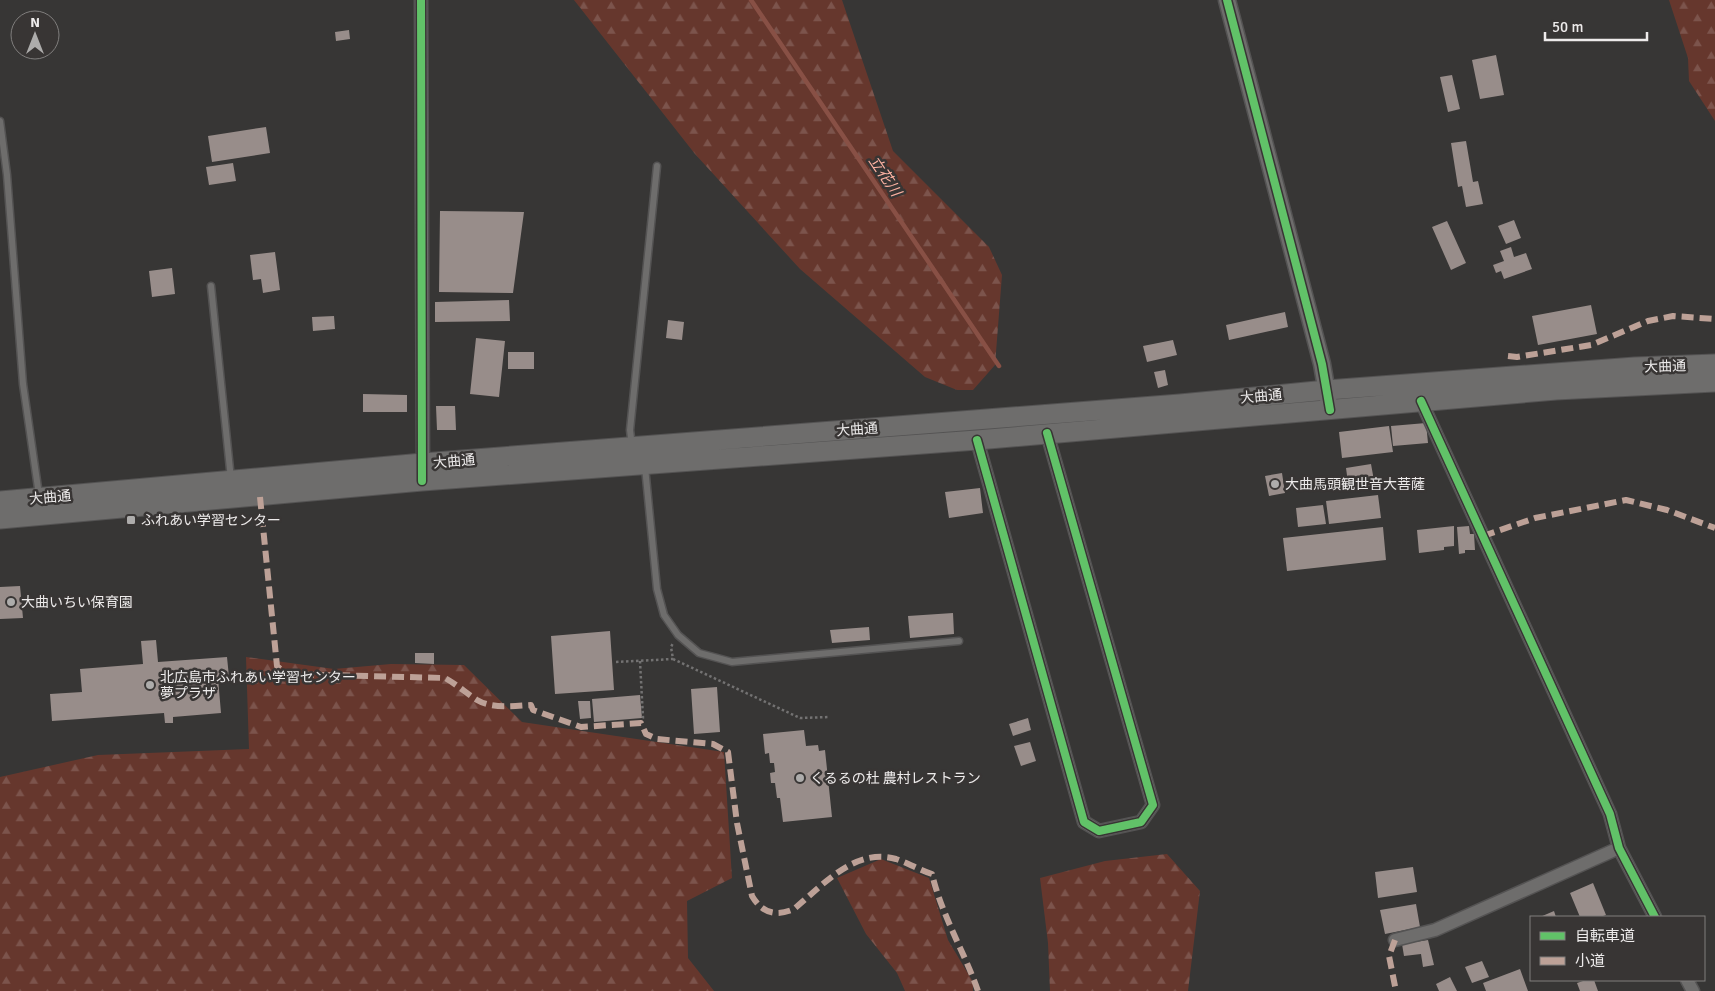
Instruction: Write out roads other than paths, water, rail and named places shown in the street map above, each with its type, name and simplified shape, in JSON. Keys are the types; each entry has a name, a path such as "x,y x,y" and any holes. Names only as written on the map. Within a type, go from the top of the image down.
{"main road":[{"name":"大曲通","path":"0,501 40,507 423,472 639,456 1327,390 1635,367 1715,364"},
{"name":"大曲通","path":"639,456 977,440 1556,390 1715,382"},
{"name":"大曲通","path":"0,519 40,507 231,481 423,472"}],"street":[{"path":"421,0 423,472"},
{"path":"1227,0 1322,364 1330,410"},
{"path":"1421,401 1610,814 1619,848 1654,916"},
{"path":"977,440 1084,822 1098,831 1141,822 1153,805 1047,433"},
{"path":"1395,940 1435,930 1619,848"}],"lane":[{"path":"0,121 7,175 23,384 40,507"},
{"path":"657,166 630,430 639,456 657,589 664,615 678,635 699,653 732,662 959,641"},
{"path":"211,286 231,481"}],"waterway":[{"name":"立花川","path":"751,0 999,366"}],"place":[{"name":"大曲馬頭観世音大菩薩","path":"1275,484"},
{"name":"ふれあい学習センター","path":"131,520"},
{"name":"大曲いちい保育園","path":"11,602"},
{"name":"北広島市ふれあい学習センター 夢プラザ","path":"150,685"},
{"name":"くるるの杜 農村レストラン","path":"800,778"}]}
